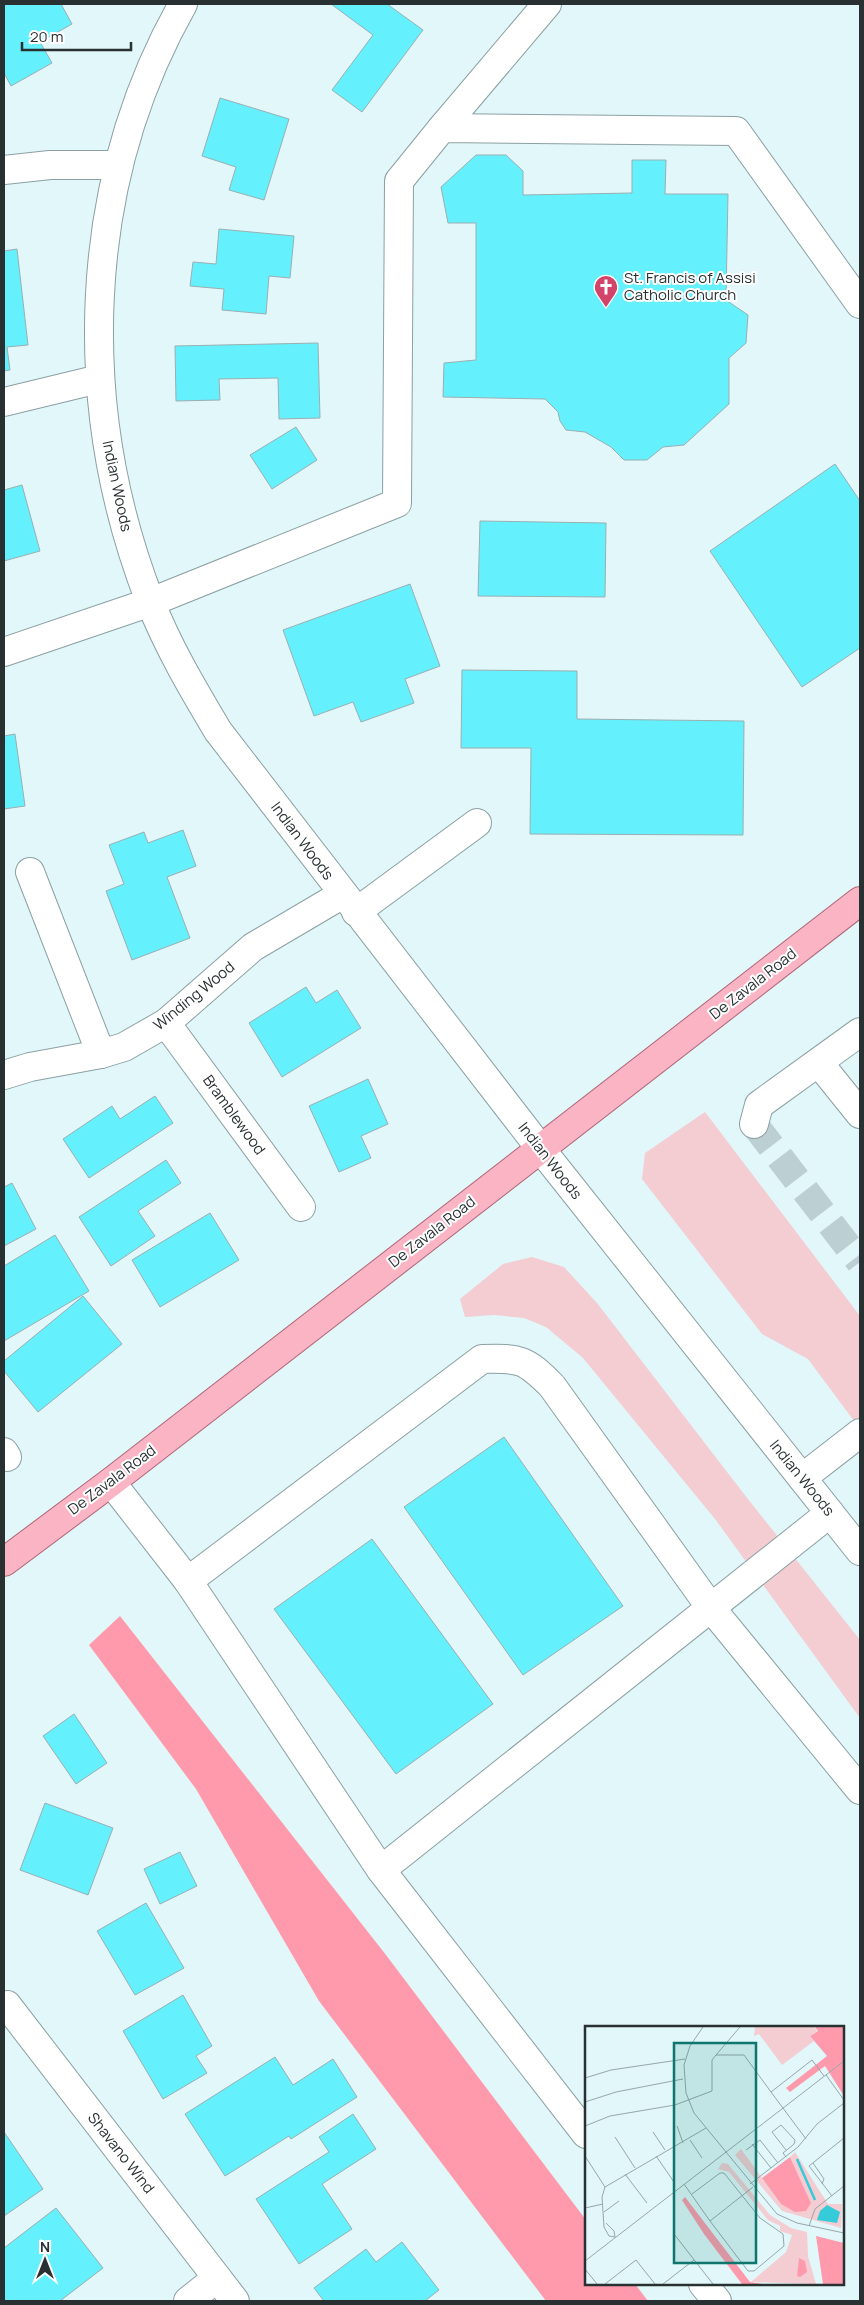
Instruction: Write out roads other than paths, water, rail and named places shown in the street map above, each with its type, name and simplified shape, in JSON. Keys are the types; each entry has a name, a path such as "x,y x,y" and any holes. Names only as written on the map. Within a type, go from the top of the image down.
{"main road":[{"name":"De Zavala Road","path":"4,1562 111,1482 860,901"}],"street":[{"name":"Indian Woods","path":"183,4 169,29 140,98 118,166 105,230 98,305 99,379 108,454 124,526 150,602 180,666 218,731 540,1148 860,1551"},
{"path":"4,652 150,602 397,503 399,181 547,4"},
{"path":"442,128 736,131 860,304"},
{"path":"4,170 50,166 118,166"},
{"path":"4,402 99,379"},
{"name":"Winding Wood","path":"4,1075 30,1067 101,1054 124,1047 166,1023 253,947 350,903 477,823"},
{"path":"30,872 101,1054"},
{"name":"Bramblewood","path":"166,1023 301,1207"},
{"path":"754,1124 759,1105 860,1032"},
{"path":"818,1063 860,1114"},
{"path":"188,1581 482,1359 511,1359 531,1366 552,1386 711,1608 860,1790"},
{"path":"802,1478 860,1433"},
{"path":"111,1482 188,1581 380,1870 585,2133"},
{"path":"380,1870 830,1513"},
{"name":"Shavano Wind","path":"7,2004 235,2301"},
{"path":"188,2301 217,2278"},
{"path":"704,2285 717,2301"}],"tunnel":[{"path":"754,1124 860,1262"}],"place":[{"name":"St. Francis of Assisi Catholic Church","path":"606,308"}]}
